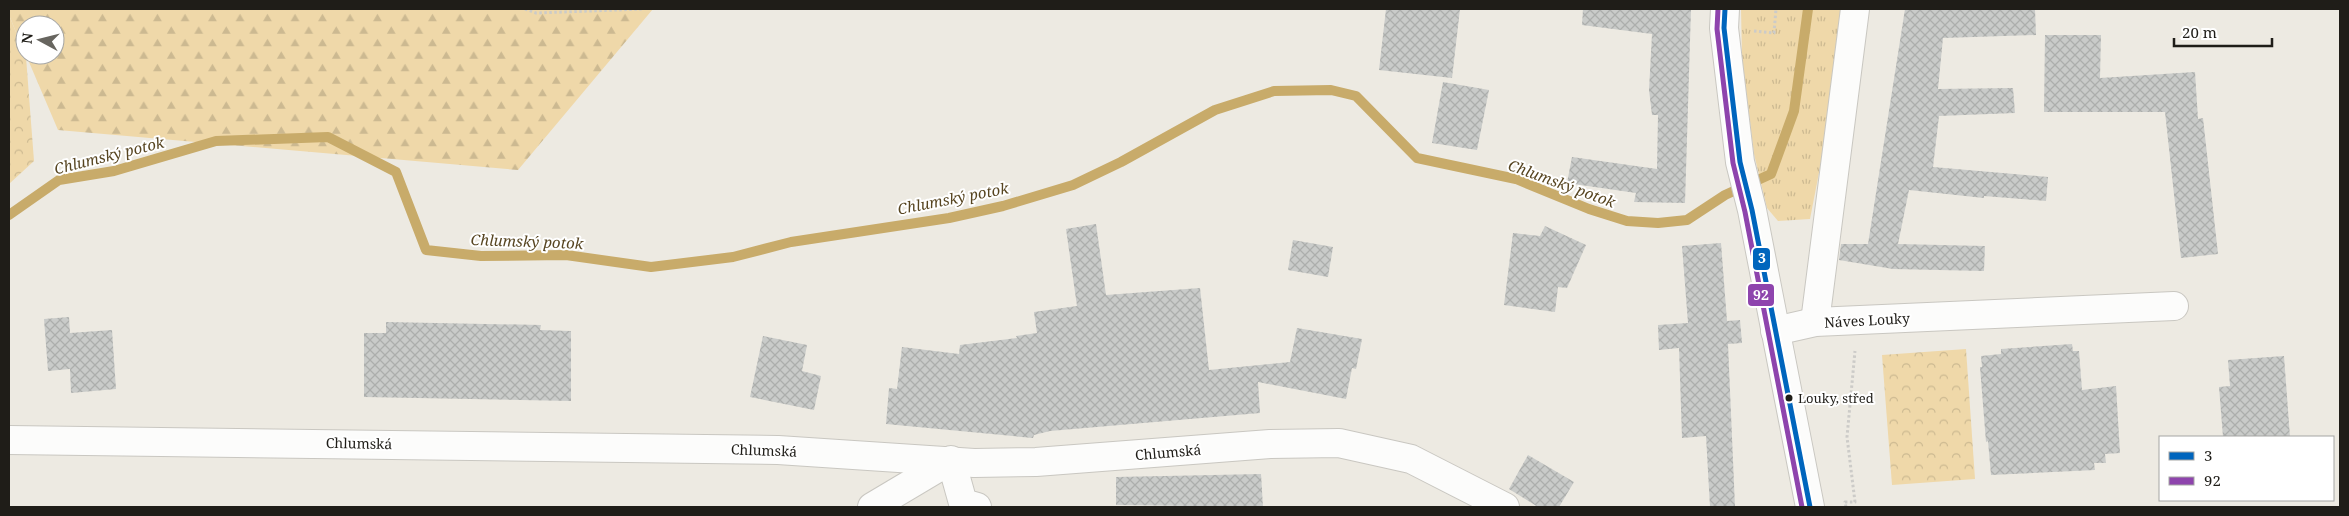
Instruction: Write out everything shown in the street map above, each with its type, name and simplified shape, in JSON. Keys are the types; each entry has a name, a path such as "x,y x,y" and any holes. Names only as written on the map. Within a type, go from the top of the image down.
{"street":[{"path":"1725,9 1724,28 1740,162 1752,210 1810,507"},
{"name":"Náves Louky","path":"1855,9 1816,322 2174,306"},
{"path":"1775,331 1816,322"},
{"name":"Chlumská","path":"9,440 742,449 951,460 974,463 1036,462 1270,444 1339,443 1411,460 1505,507"},
{"path":"872,507 951,460 963,503 977,507"}],"path":[{"path":"525,9 536,13 552,13 643,9"},
{"path":"1846,507 1845,502 1854,502 1847,437 1855,348 1860,346"}],"green space":[{"path":"9,9 653,9 518,170 58,130 30,65 65,65 65,15 15,15 15,30 9,15"},
{"path":"1741,9 1841,9 1823,152 1810,219 1778,221 1767,208 1754,154 1742,57"},
{"path":"9,15 15,30 15,65 27,65 34,161 9,184"},
{"path":"1966,349 1975,479 1892,485 1882,355"}],"building":[{"path":"1386,9 1460,9 1452,78 1379,70"},
{"path":"1583,9 1691,9 1685,203 1634,202 1636,193 1567,183 1572,157 1657,169 1658,115 1652,115 1649,90 1652,34 1582,25"},
{"path":"1905,9 2035,9 2036,35 1943,38 1938,89 2013,88 2015,113 1939,116 1933,167 2048,177 2046,201 1984,196 1984,198 1909,190 1898,244 1985,246 1984,271 1893,269 1839,260 1841,244 1868,244"},
{"path":"2045,35 2101,35 2100,78 2195,72 2198,119 2203,118 2218,254 2181,258 2165,112 2044,112"},
{"path":"1443,82 1489,90 1477,150 1432,143"},
{"path":"1096,224 1106,295 1200,288 1209,370 1290,362 1297,328 1362,339 1356,369 1352,368 1346,399 1258,382 1260,413 1050,431 1034,435 1033,438 886,424 889,388 897,389 902,347 959,354 960,345 1017,338 1016,336 1037,333 1034,312 1077,306 1066,229"},
{"path":"1545,226 1586,245 1567,288 1558,287 1555,312 1504,305 1513,233 1540,236"},
{"path":"1293,240 1333,247 1328,277 1288,270"},
{"path":"1721,243 1727,321 1740,320 1742,343 1728,344 1735,507 1710,507 1706,436 1682,438 1679,348 1659,350 1658,325 1688,323 1682,246"},
{"path":"69,317 70,333 112,330 116,389 71,393 70,369 48,371 44,319"},
{"path":"386,322 541,325 540,330 571,331 571,401 364,397 364,333 386,333"},
{"path":"763,336 807,345 802,371 821,376 814,410 750,397"},
{"path":"2072,344 2073,351 2079,351 2082,390 2116,386 2120,453 2105,454 2106,463 2094,463 2095,470 1991,475 1988,441 1986,442 1980,367 1982,367 1981,356 2001,354 2001,349"},
{"path":"2284,356 2290,436 2223,436 2219,387 2230,386 2228,360"},
{"path":"1528,455 1574,482 1559,507 1538,507 1509,489"},
{"path":"1261,474 1263,507 1116,505 1116,477"}],"waterway":[{"name":"Chlumský potok","path":"9,215 59,180 114,171 216,141 328,137 396,172 426,250 481,256 566,255 651,267 733,257 791,242 949,218 1003,206 1073,185 1121,162 1215,110 1274,91 1331,90 1356,96 1417,158 1516,179 1589,209 1627,221 1658,223 1687,220 1725,195 1771,174 1794,111 1808,9"}],"transit line":[{"name":"92","path":"1718,9 1717,29 1733,163 1745,212 1802,507"},
{"name":"3","path":"1725,9 1724,28 1740,162 1752,210 1810,507"}],"place":[{"name":"Louky, střed","path":"1789,398"}]}
